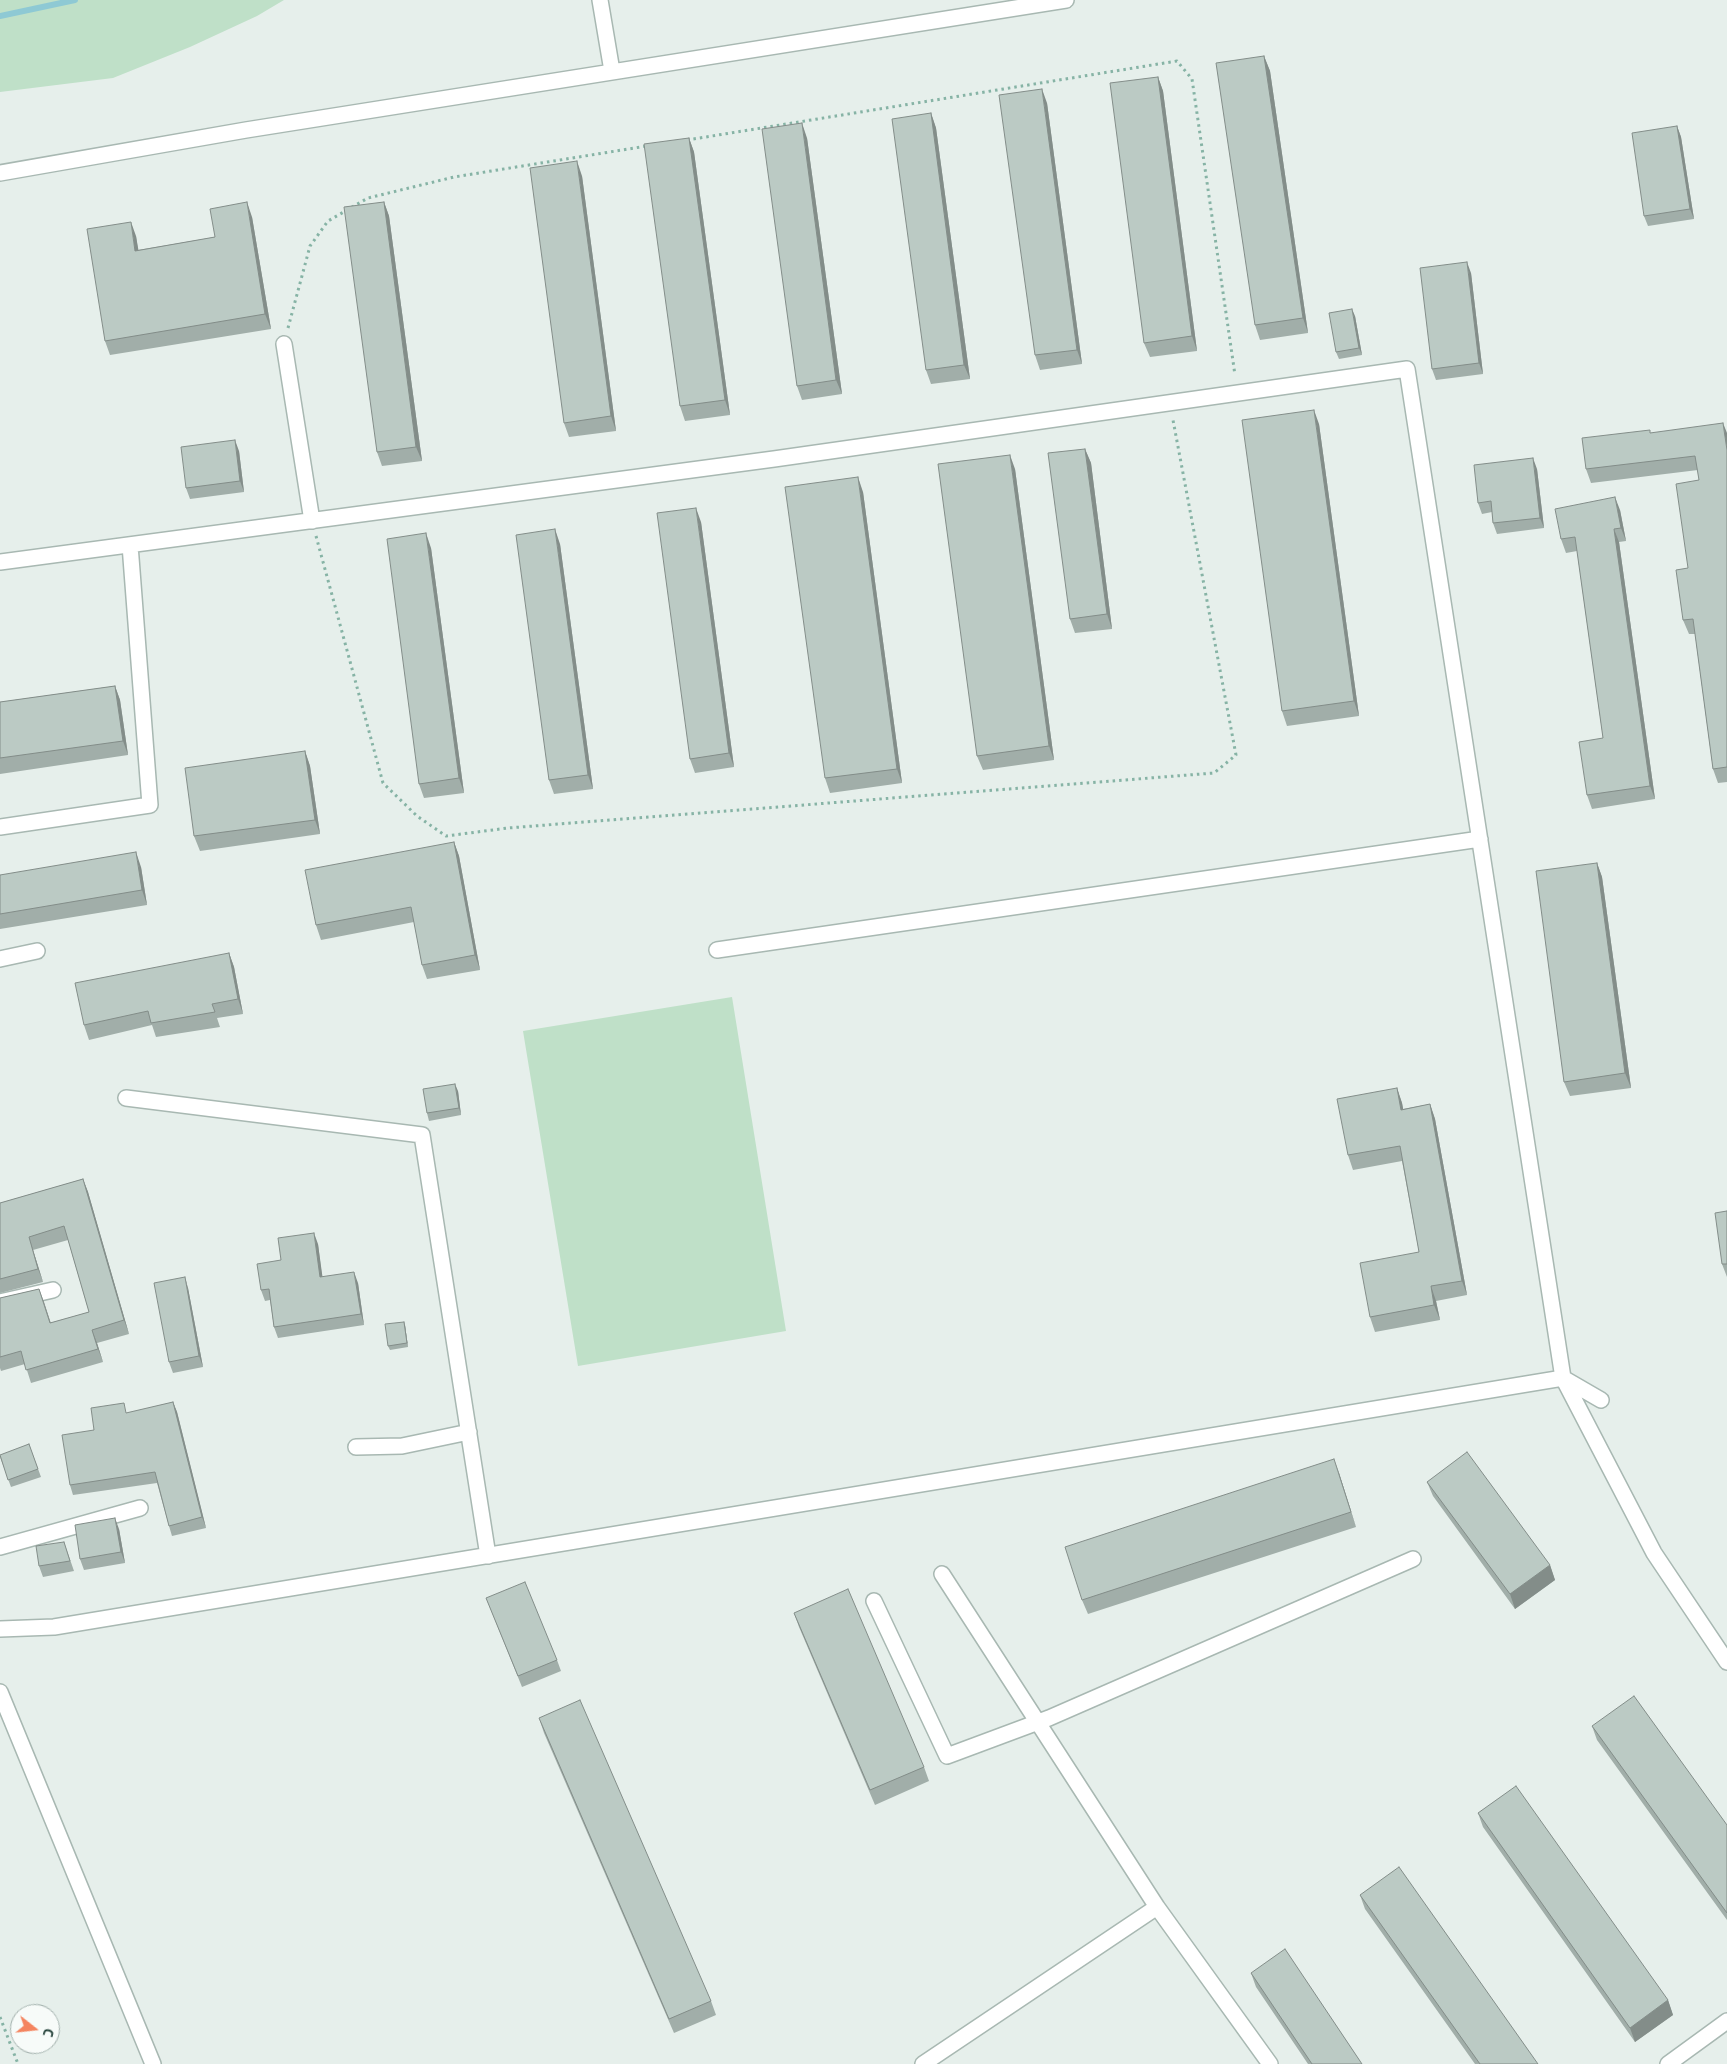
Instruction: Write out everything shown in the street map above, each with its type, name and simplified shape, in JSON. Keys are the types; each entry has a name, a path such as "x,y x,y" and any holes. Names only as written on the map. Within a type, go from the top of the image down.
{"street":[{"path":"600,0 612,71"},
{"path":"0,173 246,130 1066,0"},
{"path":"284,344 312,521"},
{"path":"0,562 774,459 1407,369 1563,1378 1654,1553 1727,1662"},
{"path":"0,827 150,805 130,545"},
{"path":"717,950 1480,839"},
{"path":"0,959 37,952"},
{"path":"126,1098 422,1135 488,1556"},
{"path":"0,1302 53,1290"},
{"path":"0,1629 54,1627 1563,1378 1601,1400"},
{"path":"356,1447 402,1446 469,1432"},
{"path":"0,1547 140,1508"},
{"path":"874,1601 947,1756 1038,1722 1413,1559"},
{"path":"942,1574 1158,1907 1270,2064"},
{"path":"0,1692 153,2064"},
{"path":"923,2064 1158,1907"},
{"path":"1668,2064 1727,2021"}],"path":[{"path":"679,141 1177,61 1192,79 1238,393"},
{"path":"284,344 310,246 328,221 368,198 454,177 650,146"},
{"path":"312,521 383,783 417,816 446,836 518,827 1214,773 1236,755 1170,403"},
{"path":"0,2018 18,2064"}],"green space":[{"path":"0,0 284,0 257,16 190,47 113,78 0,92"},
{"path":"732,997 786,1331 578,1366 523,1031"}],"building":[{"path":"1264,56 1303,318 1255,325 1216,63"},
{"path":"1158,77 1192,336 1144,343 1110,83"},
{"path":"1042,89 1077,350 1035,355 999,95"},
{"path":"931,113 964,365 926,370 892,119"},
{"path":"802,123 836,380 797,386 762,129"},
{"path":"1677,126 1690,209 1644,216 1632,133"},
{"path":"689,138 725,400 680,406 644,144"},
{"path":"577,161 611,416 564,423 530,168"},
{"path":"247,202 265,314 105,341 87,229 131,222 135,251 215,237 210,209"},
{"path":"384,202 416,447 377,452 344,207"},
{"path":"1467,262 1479,363 1432,369 1420,268"},
{"path":"1352,309 1359,348 1336,352 1329,313"},
{"path":"1314,410 1354,701 1282,711 1242,420"},
{"path":"1723,423 1727,450 1727,767 1713,769 1693,619 1683,620 1676,570 1688,568 1676,484 1699,480 1695,456 1586,469 1582,438 1650,430 1650,433"},
{"path":"235,440 240,481 186,488 181,447"},
{"path":"1085,449 1107,614 1070,619 1048,453"},
{"path":"1010,455 1049,746 977,756 938,464"},
{"path":"1533,458 1540,518 1493,523 1491,501 1478,503 1474,465"},
{"path":"858,477 897,769 825,778 785,487"},
{"path":"1615,497 1621,528 1614,529 1650,786 1587,795 1579,742 1603,738 1575,537 1561,539 1555,509"},
{"path":"696,508 729,753 690,759 657,513"},
{"path":"555,529 588,775 549,780 516,535"},
{"path":"426,533 459,778 419,784 387,539"},
{"path":"115,686 123,741 0,758 0,702"},
{"path":"305,751 315,820 194,836 185,768"},
{"path":"454,842 475,955 422,965 411,907 316,925 305,870"},
{"path":"136,852 142,890 0,914 0,875"},
{"path":"1597,863 1625,1073 1564,1082 1536,871"},
{"path":"229,953 238,999 212,1004 215,1012 151,1023 148,1011 84,1025 75,983"},
{"path":"455,1084 459,1108 427,1113 423,1089"},
{"path":"1397,1088 1401,1110 1430,1104 1462,1281 1431,1286 1434,1305 1370,1317 1360,1263 1419,1252 1400,1146 1348,1155 1337,1099"},
{"path":"83,1179 124,1320 92,1330 98,1349 26,1370 21,1351 0,1357 0,1298 39,1289 50,1323 89,1312 64,1226 29,1237 38,1269 0,1279 0,1203"},
{"path":"1727,1211 1727,1264 1722,1264 1715,1213"},
{"path":"314,1233 320,1277 354,1272 361,1314 274,1327 269,1289 261,1290 257,1264 281,1260 278,1238"},
{"path":"185,1277 199,1356 169,1362 154,1283"},
{"path":"404,1322 407,1343 388,1346 385,1324"},
{"path":"173,1402 202,1517 169,1526 155,1472 70,1485 62,1435 94,1430 91,1408 124,1403 126,1413"},
{"path":"29,1444 38,1469 8,1480 0,1455"},
{"path":"1467,1452 1550,1565 1510,1594 1427,1482"},
{"path":"1334,1459 1351,1512 1082,1600 1065,1547"},
{"path":"115,1518 121,1552 80,1559 75,1525"},
{"path":"64,1542 70,1561 39,1566 36,1546"},
{"path":"525,1582 557,1660 518,1676 486,1598"},
{"path":"848,1589 924,1767 870,1790 794,1613"},
{"path":"1634,1696 1727,1825 1727,1913 1592,1726"},
{"path":"580,1700 711,2001 669,2019 539,1718"},
{"path":"1516,1786 1668,2000 1630,2028 1478,1813"},
{"path":"1399,1867 1538,2064 1480,2064 1360,1895"},
{"path":"1285,1949 1362,2064 1312,2064 1251,1973"}],"waterway":[{"path":"0,16 75,0"}]}
